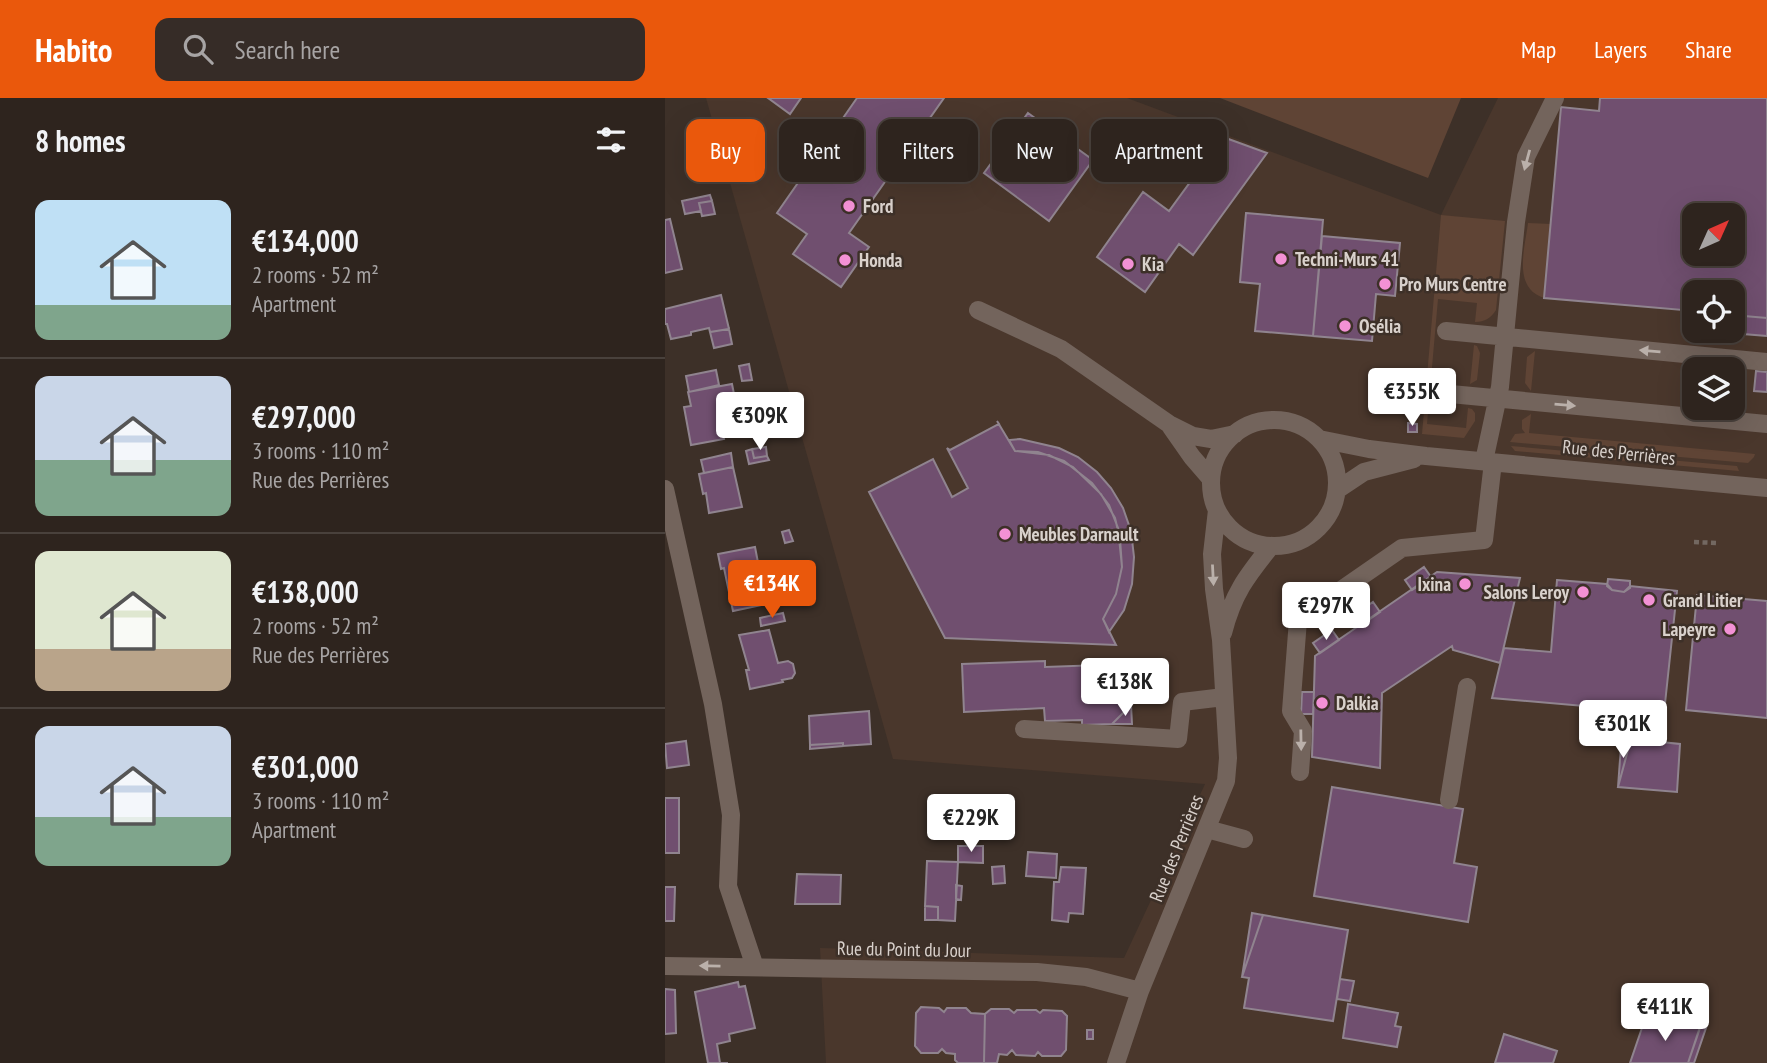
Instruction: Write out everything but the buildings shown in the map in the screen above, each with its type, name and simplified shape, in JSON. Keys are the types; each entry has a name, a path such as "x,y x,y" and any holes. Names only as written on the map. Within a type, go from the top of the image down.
{"street":[{"path":"1300,772 1303,732 1291,711 1298,620 1402,548 1484,540 1489,461 1516,222 1527,157 1555,98"},
{"path":"978,310 1061,349 1169,424 1193,436 1211,439 1235,434 1251,425 1278,421 1304,428 1319,439 1334,462 1337,490 1332,508 1322,525 1307,537 1290,544 1271,546 1249,541 1230,528 1217,510 1211,479 1219,454 1235,434"},
{"path":"1445,331 1767,362"},
{"path":"1440,393 1767,424"},
{"path":"1169,424 1211,479"},
{"name":"Rue des Perrières","path":"1319,439 1426,456 1767,488"},
{"name":"Rue des Perrières","path":"1337,490 1364,472 1426,456"},
{"path":"665,489 713,704 729,802 731,815 728,886 755,967"},
{"name":"Rue des Perrières","path":"1116,1063 1140,991 1226,781 1228,758 1221,640 1212,554 1217,510"},
{"name":"Rue des Perrières","path":"1221,640 1230,608 1244,580 1271,546"},
{"path":"1449,800 1467,687"},
{"path":"1024,729 1178,738 1182,702 1224,697"},
{"path":"1206,829 1244,839"},
{"name":"Rue du Point du Jour","path":"665,966 1037,972 1086,977 1140,991"}],"path":[{"path":"1694,542 1716,543"}],"shaded area":[{"path":"706,98 1127,98 1183,119 1091,119 1091,182 1227,182 1227,135 1441,215 1498,98 1767,98 1767,1063 826,1063 820,948 1124,958 1205,784 893,759 730,182 765,182 765,119 712,119"},
{"path":"1220,98 1461,98 1428,178"},
{"path":"1441,215 1505,221 1496,310 1492,315 1475,322 1477,303 1438,299 1427,424 1466,428 1468,408 1472,409 1475,421 1464,438 1422,434"},
{"path":"1528,223 1551,224 1544,298 1534,293 1524,276 1523,255"},
{"path":"1474,345 1480,353 1477,380 1470,384"},
{"path":"1535,351 1531,391 1525,383 1527,357"},
{"path":"1531,414 1529,433 1755,454 1748,463 1510,442 1515,434 1525,433 1522,420"},
{"path":"1511,446 1737,466 1739,471 1515,451"}],"place":[{"name":"Ford","path":"849,206"},
{"name":"Techni-Murs 41","path":"1281,259"},
{"name":"Honda","path":"845,260"},
{"name":"Kia","path":"1128,264"},
{"name":"Pro Murs Centre","path":"1385,284"},
{"name":"Osélia","path":"1345,326"},
{"name":"Meubles Darnault","path":"1005,534"},
{"name":"Ixina","path":"1465,584"},
{"name":"Salons Leroy","path":"1583,592"},
{"name":"Grand Litier","path":"1649,600"},
{"name":"Lapeyre","path":"1730,629"},
{"name":"Dalkia","path":"1322,703"}]}
